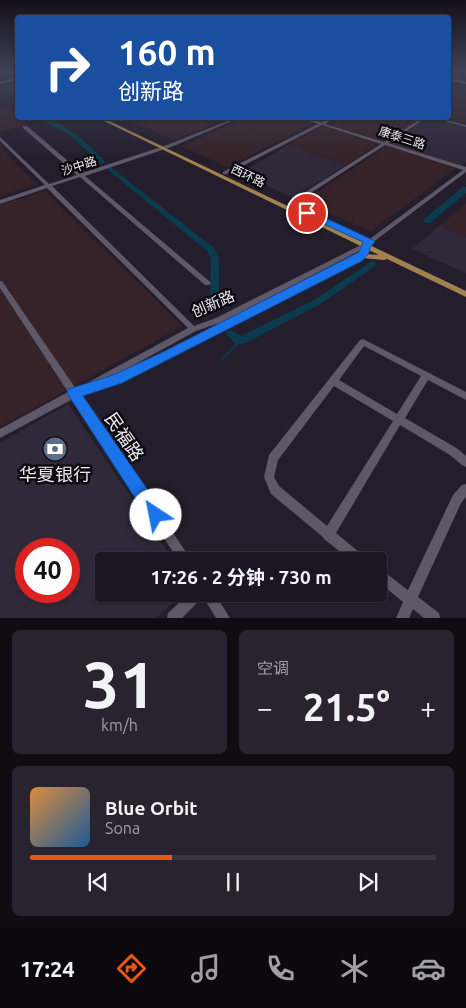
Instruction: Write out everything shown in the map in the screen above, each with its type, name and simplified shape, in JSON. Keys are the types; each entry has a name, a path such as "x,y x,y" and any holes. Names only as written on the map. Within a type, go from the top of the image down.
{"main road":[{"name":"西环路","path":"104,120 290,204 399,262 466,294"},
{"name":"西环路","path":"112,120 367,244 466,288"},
{"path":"365,256 399,262"}],"street":[{"path":"165,147 227,120"},
{"path":"165,147 232,120"},
{"name":"康泰三路","path":"309,120 466,170"},
{"path":"225,174 330,120"},
{"path":"290,204 421,120"},
{"path":"444,120 466,126"},
{"path":"25,127 207,284"},
{"path":"0,138 193,329"},
{"name":"沙中路","path":"0,200 165,147"},
{"name":"创新路","path":"0,434 193,329 219,320 367,244 466,170"},
{"name":"创新路","path":"74,393 117,379 238,321 358,259 364,253 367,244"},
{"name":"民福路","path":"0,283 180,552"},
{"path":"350,552 275,490 271,484 269,470 273,458 363,342 466,396"},
{"path":"328,535 426,375"},
{"path":"333,381 454,452 466,462"},
{"path":"402,618 456,498 460,492 466,489"},
{"path":"387,581 434,618"},
{"path":"172,618 189,602"},
{"path":"213,602 224,618"}],"shaded area":[{"path":"451,100 466,100 466,123 451,119"},
{"path":"10,107 15,114 15,120 21,120 28,125 0,132 0,109"},
{"path":"129,120 223,120 174,140"},
{"path":"241,120 304,120 314,123 228,167 181,146"},
{"path":"335,120 419,120 383,142 333,126 331,122"},
{"path":"427,120 438,120 466,127 466,162 462,166 390,143"},
{"path":"320,127 333,128 372,141 375,146 346,165 288,145"},
{"path":"288,145 346,165 293,198 240,173"},
{"path":"0,146 37,184 0,196"},
{"path":"387,146 456,168 371,231 303,202"},
{"path":"45,191 182,326 0,427 0,205"},
{"path":"466,203 466,237 439,226"},
{"path":"439,226 466,237 466,273 412,249"},
{"path":"68,404 168,552 95,552 95,602 174,602 156,618 0,618 0,443"}],"waterway":[{"path":"44,120 71,133 103,163"},
{"path":"110,169 211,250 215,259 214,307"},
{"path":"427,221 466,189"},
{"path":"231,334 240,341 319,301 372,264"},
{"path":"221,360 240,341"}],"place":[{"name":"华夏银行","path":"55,449"}],"route":[{"path":"156,515 74,393 117,379 238,321 303,285 358,259 364,253 365,245 370,242 307,213"}]}
